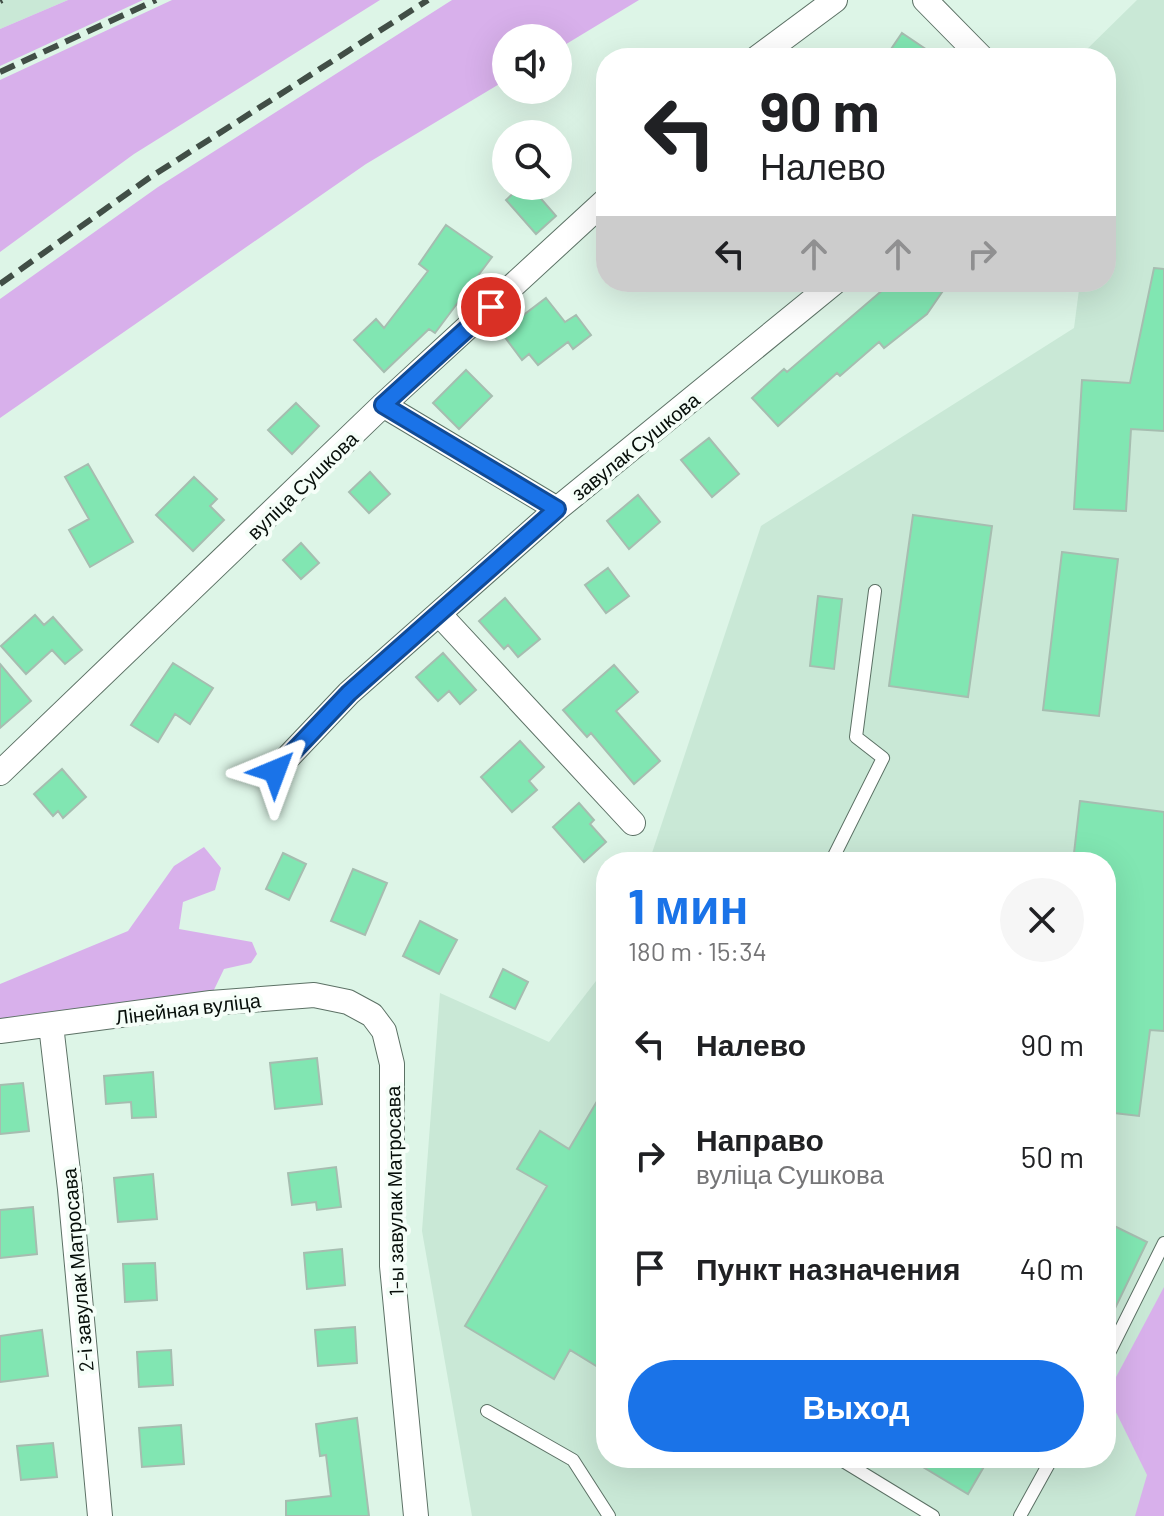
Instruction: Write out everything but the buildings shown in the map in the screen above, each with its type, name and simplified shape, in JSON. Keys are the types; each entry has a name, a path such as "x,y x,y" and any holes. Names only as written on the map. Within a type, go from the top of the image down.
{"street":[{"path":"770,48 835,0"},
{"path":"925,0 972,48"},
{"name":"вуліца Сушкова","path":"0,773 383,405 596,209"},
{"name":"завулак Сушкова","path":"275,771 349,693 557,509 823,292"},
{"path":"383,405 557,509"},
{"path":"440,615 633,823"},
{"name":"Лінейная вуліца","path":"0,1031 211,1003 314,995 348,1002 372,1015"},
{"name":"1-ы завулак Матросава","path":"372,1015 384,1031 392,1064 392,1266 416,1516"},
{"name":"2-і завулак Матросава","path":"51,1025 70,1189 100,1516"}],"lane":[{"path":"836,852 883,758 856,737 875,591"},
{"path":"1116,1333 1164,1243"},
{"path":"487,1411 573,1460 609,1516"},
{"path":"854,1468 933,1516"},
{"path":"1020,1516 1046,1468"}],"shaded area":[{"path":"0,0 68,0 0,29"},
{"path":"68,0 143,0 0,66 0,29"},
{"path":"172,0 380,0 134,154 0,252 0,80"},
{"path":"452,0 639,0 572,41 572,24 492,24 492,88 366,164 0,418 0,299 158,187"},
{"path":"1137,0 1164,0 1164,1516 472,1516 422,1231 440,993 549,1042 596,981 596,1468 1116,1468 1116,852 652,852 761,526 1074,328 1079,292 1116,292 1116,48 1088,48"},
{"path":"204,847 221,868 215,890 183,902 179,929 252,942 257,954 251,963 224,969 211,996 0,1019 0,984 128,931 174,866"},
{"path":"1164,1287 1164,1516 1135,1516 1147,1475 1116,1412 1116,1377"}],"railway":[{"path":"0,72 156,0"},
{"path":"0,284 149,178 428,0"}],"route":[{"path":"275,771 349,693 557,509 383,405 491,307"}]}
